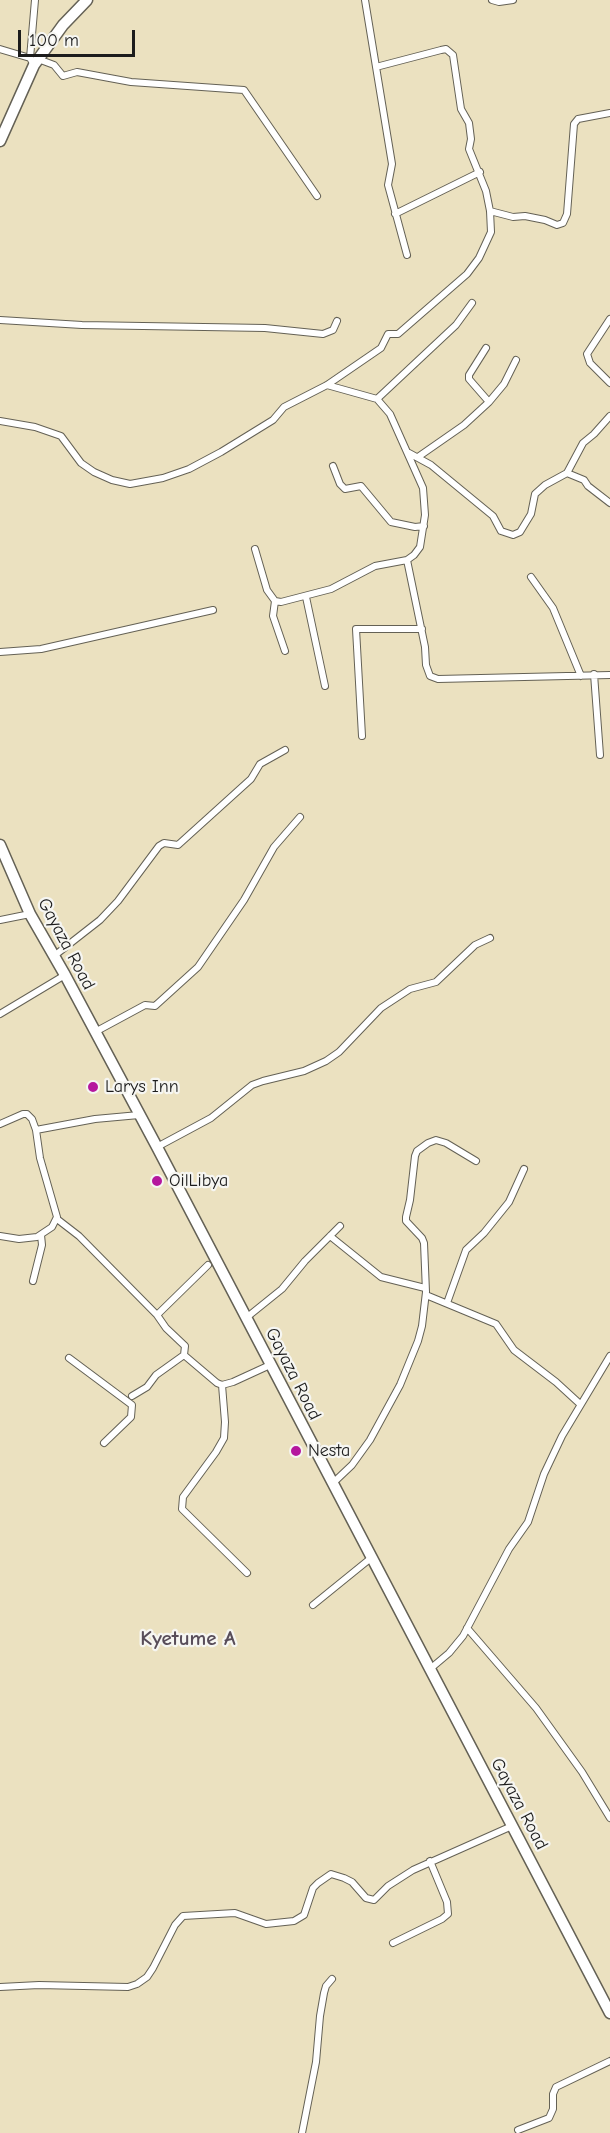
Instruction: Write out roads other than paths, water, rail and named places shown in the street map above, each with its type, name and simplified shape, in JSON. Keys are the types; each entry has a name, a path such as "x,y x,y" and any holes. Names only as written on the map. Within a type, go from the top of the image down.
{"main road":[{"path":"0,141 34,61 87,0"},
{"name":"Gayaza Road","path":"0,845 30,914 157,1147 610,2013"}],"street":[{"path":"34,61 35,0"},
{"path":"365,0 392,164 388,183 407,255"},
{"path":"492,0 500,2 513,0"},
{"path":"0,49 34,61 54,65 63,76 76,72 131,82 244,90 317,196"},
{"path":"0,421 35,427 61,436 81,463 112,480 137,484 163,478 189,469 273,420 288,405 327,384 381,348 388,334 398,334 467,274 479,258 491,232 490,211 480,172 469,149 471,139 469,123 461,109 453,55 446,49 376,67"},
{"path":"490,211 513,217 525,216 557,225 563,223 567,214 574,124 578,119 610,113"},
{"path":"395,214 480,172"},
{"path":"377,399 456,325 472,303"},
{"path":"610,319 587,354 590,363 610,383"},
{"path":"0,320 82,325 265,328 323,334 333,330 337,321"},
{"path":"486,348 469,375 489,402"},
{"path":"418,457 464,424 489,402 504,384 516,360"},
{"path":"275,602 306,597 331,589 375,566 407,560 420,547 425,514 423,488 390,414 377,399 327,384"},
{"path":"408,452 418,457 493,516 501,531 507,534 520,532 531,514 533,498 539,489 567,472 583,443 610,417"},
{"path":"333,465 340,484 345,489 361,486 391,522 415,527 424,526"},
{"path":"567,472 584,480 588,486 610,503"},
{"path":"255,549 267,590 275,602 273,616 285,651"},
{"path":"407,560 430,676 438,679 610,675"},
{"path":"531,577 553,608 581,676"},
{"path":"306,597 325,686"},
{"path":"0,652 41,649 213,610"},
{"path":"362,736 356,629 422,629"},
{"path":"594,674 600,754"},
{"path":"54,956 100,920 118,901 159,846 164,843 178,845 251,779 260,764 285,750"},
{"path":"95,1032 145,1005 155,1006 198,967 244,900 274,847 300,817"},
{"path":"0,920 30,914"},
{"path":"157,1147 211,1118 252,1085 304,1071 326,1061 339,1052 381,1008 410,989 436,982 470,949 482,940 490,938"},
{"path":"0,1014 65,975"},
{"path":"0,1124 25,1113 32,1119 57,1219 52,1227 41,1235 29,1239 0,1236"},
{"path":"36,1130 87,1120 139,1116"},
{"path":"332,1484 352,1465 366,1446 400,1385 418,1341 425,1310 424,1243 409,1225 406,1217 417,1150 436,1140 446,1143 476,1161"},
{"path":"447,1303 466,1250 484,1233 508,1202 524,1169"},
{"path":"57,1219 79,1236 185,1346 184,1355 156,1375 147,1387 132,1396"},
{"path":"246,1318 282,1289 340,1226"},
{"path":"33,1281 42,1245 41,1235"},
{"path":"330,1236 381,1277 425,1291 499,1326 514,1350 556,1382 580,1404"},
{"path":"157,1315 208,1265"},
{"path":"184,1355 212,1379 222,1384 233,1382 270,1365"},
{"path":"430,1669 456,1646 509,1549 528,1522 553,1454 610,1356"},
{"path":"69,1358 132,1405 131,1417 104,1443"},
{"path":"222,1384 224,1438 183,1497 182,1509 247,1573"},
{"path":"313,1605 371,1558"},
{"path":"467,1628 536,1708 582,1772 610,1818"},
{"path":"0,1986 128,1987 147,1977 175,1924 183,1916 235,1913 266,1924 294,1921 304,1915 313,1888 331,1874 352,1882 366,1898 374,1900 388,1886 413,1870 512,1826"},
{"path":"393,1943 448,1914 447,1902 430,1862"},
{"path":"302,2133 316,2062 320,2016 326,1986 332,1979"},
{"path":"518,2130 549,2118 553,2109 553,2094 556,2087 610,2061"}],"place":[{"name":"Larys Inn","path":"93,1087"},
{"name":"OilLibya","path":"157,1181"},
{"name":"Nesta","path":"296,1451"}],"district":[{"name":"Kyetume A","path":"188,1639"}]}
